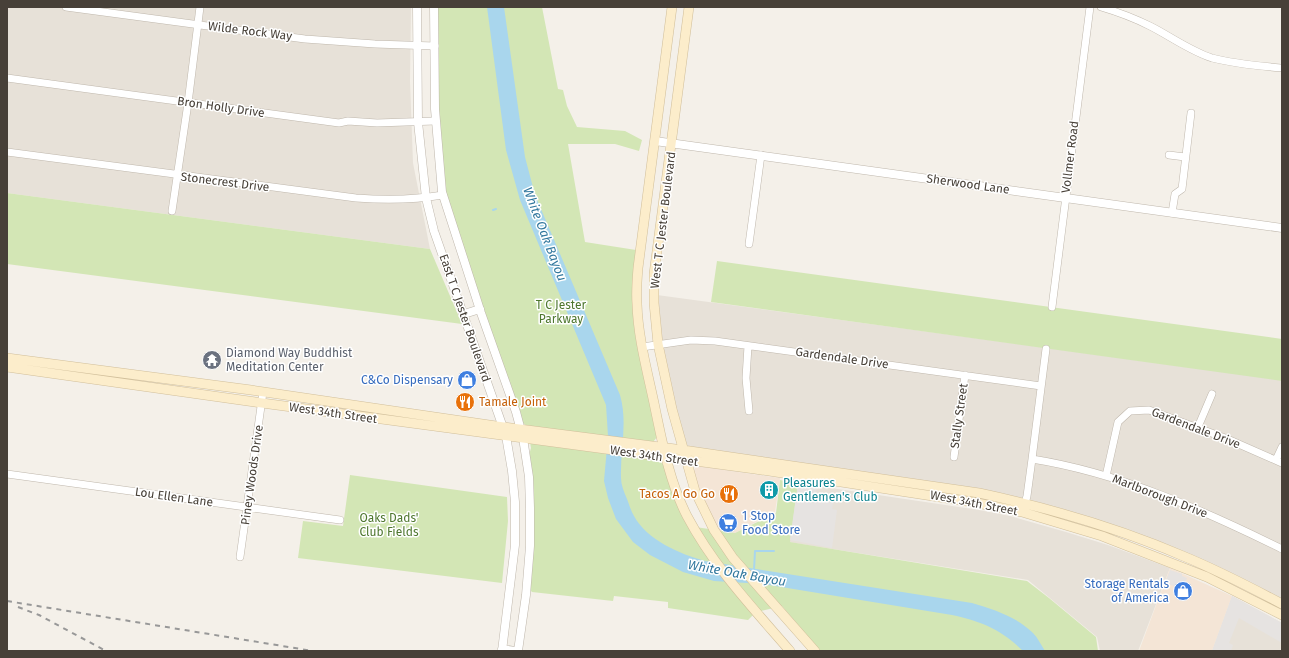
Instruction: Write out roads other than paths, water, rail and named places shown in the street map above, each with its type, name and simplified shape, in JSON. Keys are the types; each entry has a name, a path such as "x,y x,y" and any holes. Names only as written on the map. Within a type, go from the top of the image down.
{"main road":[{"name":"West T C Jester Boulevard","path":"672,7 638,268 637,305 642,347 665,458 687,516 708,551 731,582 790,651"},
{"name":"West T C Jester Boulevard","path":"689,7 654,274 654,303 658,344 685,460 695,491 714,530 733,558 815,651"},
{"name":"West 34th Street","path":"7,358 264,392 506,436 590,442"},
{"name":"West 34th Street","path":"7,367 262,404 520,429 643,450 665,458 934,495 972,502 1104,531 1170,562 1282,604"},
{"path":"108,381 110,371"},
{"path":"183,392 185,381"},
{"name":"West 34th Street","path":"643,450 663,448 683,450 935,486 979,493 1025,503 1104,531 1184,556 1246,590 1282,615"},
{"path":"701,538 714,530"},
{"path":"1182,566 1184,556"}],"street":[{"name":"Wilde Rock Way","path":"66,7 305,39 375,44 435,46"},
{"path":"172,211 200,7"},
{"name":"East T C Jester Boulevard","path":"418,7 418,122 426,198 434,231 464,314 501,427 506,436 512,471 515,502 515,545 502,650"},
{"name":"East T C Jester Boulevard","path":"434,7 435,121 443,195 480,310 516,412 523,438 530,497 530,546"},
{"name":"Vollmer Road","path":"1052,307 1090,7"},
{"path":"1101,7 1148,25 1193,50 1212,58 1240,64 1282,68"},
{"name":"Bron Holly Drive","path":"7,78 339,123 348,121 377,123 435,121"},
{"path":"1172,213 1175,194 1182,189 1191,114"},
{"name":"Sherwood Lane","path":"654,141 1282,228"},
{"name":"Stonecrest Drive","path":"7,152 178,176 356,198 387,200 426,198 443,195"},
{"path":"749,244 761,155"},
{"path":"1169,155 1185,157"},
{"path":"464,314 480,310"},
{"name":"Gardendale Drive","path":"642,347 691,340 715,341 1041,386"},
{"path":"748,346 746,378 749,411"},
{"path":"1022,512 1025,503 1032,459 1046,349"},
{"name":"Stally Street","path":"954,457 965,375"},
{"name":"Piney Woods Drive","path":"240,557 264,392"},
{"path":"1198,427 1212,394"},
{"name":"Gardendale Drive","path":"1106,476 1118,422 1130,411 1148,410 1198,427 1279,462"},
{"path":"1279,462 1282,447"},
{"name":"Marlborough Drive","path":"1032,459 1076,467 1106,476 1201,511 1282,549"},
{"name":"Lou Ellen Lane","path":"7,474 340,520"},
{"path":"515,545 530,546 526,596 518,651"},
{"path":"502,650 514,651"}],"water":[{"name":"White Oak Bayou","path":"487,7 504,7 525,157 535,195 620,395 624,426 621,478 632,512 640,525 665,545 705,561 980,605 1020,622 1035,635 1045,651 1023,651 1007,637 990,627 982,623 952,615 763,584 714,581 683,572 650,555 633,542 616,519 608,498 604,481 608,436 606,405 520,200 506,150"}],"waterway":[{"name":"White Oak Bayou","path":"754,570 755,551 774,551"}],"railway":[{"path":"7,601 313,651"},
{"path":"18,607 39,615 106,651"}],"place":[{"name":"Diamond Way Buddhist Meditation Center","path":"212,360"},
{"name":"C&Co Dispensary","path":"467,380"},
{"name":"Tamale Joint","path":"465,402"},
{"name":"Pleasures Gentlemen's Club","path":"769,490"},
{"name":"Tacos A Go Go","path":"729,494"},
{"name":"1 Stop Food Store","path":"728,523"},
{"name":"Storage Rentals of America","path":"1183,591"}],"park label":[{"name":"T C Jester Parkway","path":"561,312"},
{"name":"Oaks Dads' Club Fields","path":"389,525"}]}
